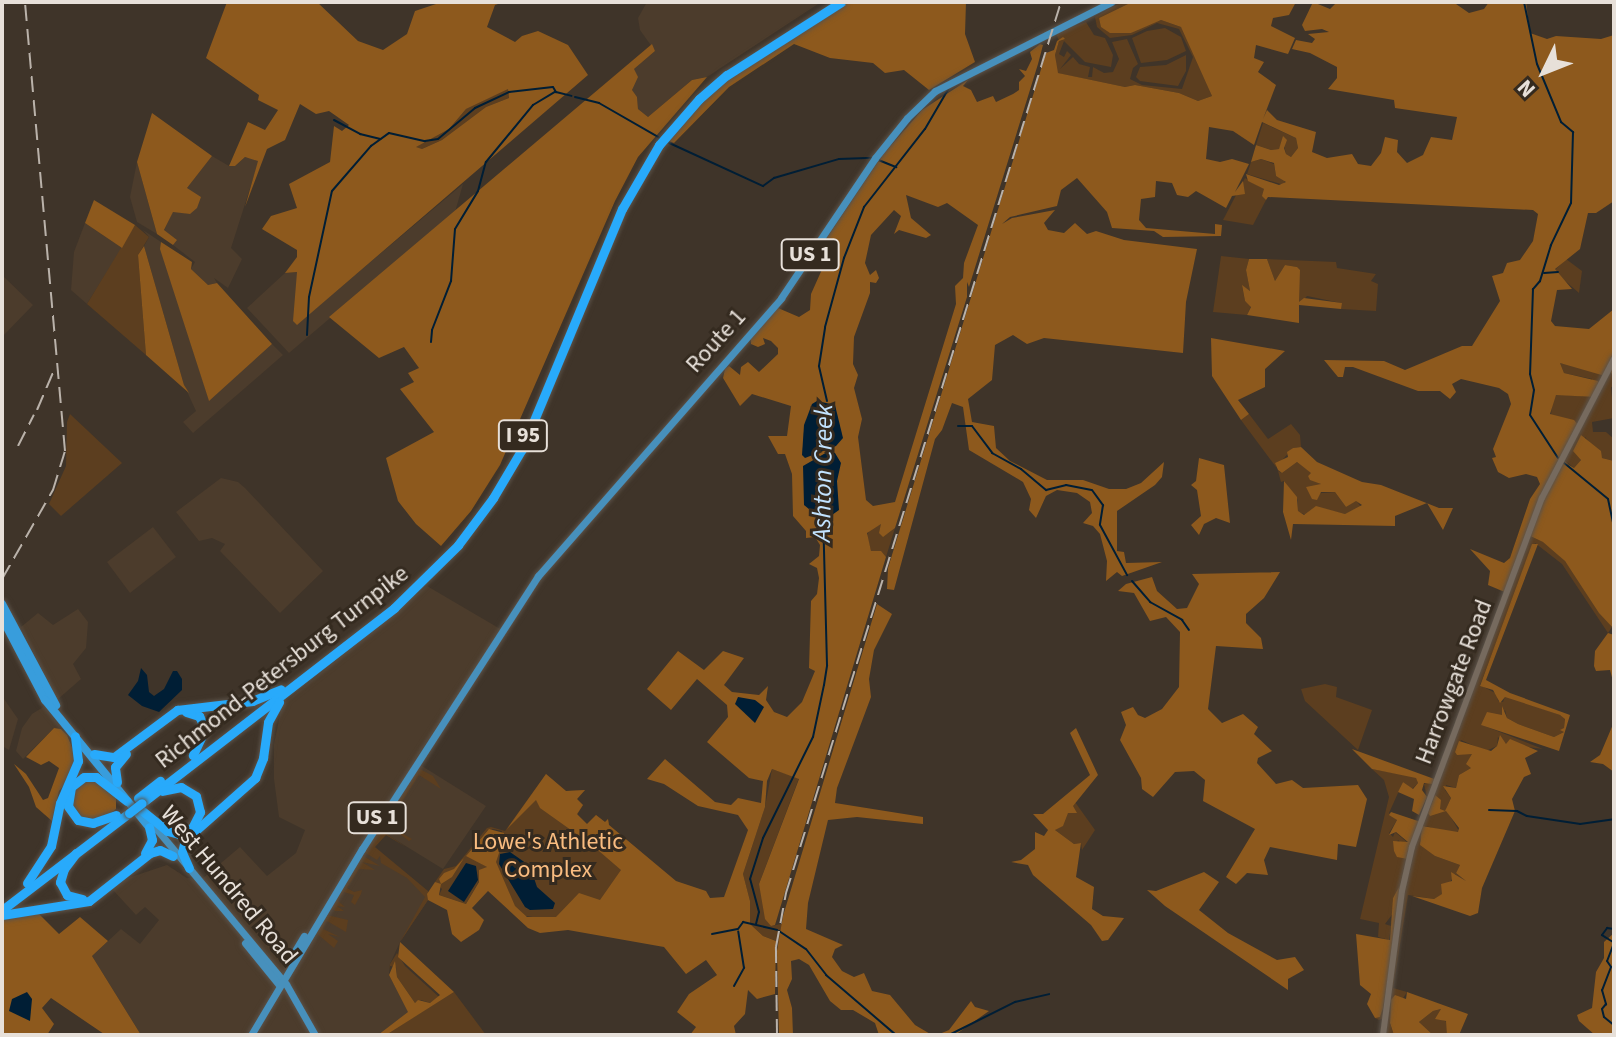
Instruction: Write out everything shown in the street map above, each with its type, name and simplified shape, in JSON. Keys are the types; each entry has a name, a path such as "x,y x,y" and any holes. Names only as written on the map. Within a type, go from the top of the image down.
{"highway":[{"name":"Richmond-Petersburg Turnpike","path":"2,902 116,815 151,796 415,582 484,502 534,411 625,190 665,128 728,67 830,2"},
{"name":"Richmond-Petersburg Turnpike","path":"2,912 193,755 419,586 486,508 531,431 622,209 663,140 699,99 727,75 841,2"},
{"name":"West Hundred Road","path":"2,604 47,698 117,782 149,827"},
{"name":"West Hundred Road","path":"2,618 47,698 134,805"},
{"path":"94,754 112,757 177,710 252,701 285,689"},
{"path":"189,868 182,852 184,842 255,778 263,758 270,717 285,689"},
{"path":"117,782 115,770 119,759 178,713 194,713 204,723 204,739 193,755"},
{"path":"27,883 51,846 60,803 78,761 75,736"},
{"path":"116,815 93,823 78,820 68,806 71,787 80,779 96,777 171,833 188,831 198,821 199,803 186,788 174,787 151,796"},
{"path":"76,853 64,869 60,882 67,895 82,899 97,893 147,851 152,840 149,827"},
{"path":"2,912 89,901 152,852 160,850 173,856"}],"main road":[{"name":"Route 1","path":"249,1035 457,699 538,575 781,298 875,158 916,107 935,91 1111,2"},
{"name":"Route 1","path":"1031,43 1118,2"},
{"name":"Harrowgate Road","path":"1383,1035 1402,891 1412,847 1542,498 1614,359"},
{"name":"Route 1","path":"280,985 285,968 425,743 457,699"},
{"name":"West Hundred Road","path":"134,805 273,969 313,1035"},
{"name":"West Hundred Road","path":"149,827 280,985 298,1003 308,1006 305,1016 313,1035"},
{"path":"192,879 211,895"},
{"path":"221,914 245,935"},
{"path":"273,969 285,968"},
{"path":"1376,1019 1385,1017"}],"shaded area":[{"path":"227,2 317,2 358,41 383,50 407,34 415,11 442,2 504,2 495,5 487,27 515,42 538,31 568,45 588,75 297,325 293,321 297,272 285,273 297,257 297,250 262,229 271,216 297,208 289,184 330,162 334,126 342,131 349,125 329,111 316,114 300,104 285,140 267,149 245,207 258,161 245,157 235,166 229,166 248,122 265,130 278,110 258,100 259,95 206,58","holes":["508,89 509,98 486,107 442,140 422,149 416,147 449,129 466,109"]},
{"path":"647,2 821,2 707,77 692,80 648,117 638,109 637,97 632,91 634,69 655,51 640,30 638,18"},
{"path":"848,2 966,2 965,34 975,62 929,90 904,70 885,73 873,63 830,58 794,44 729,87 674,143 667,140 691,112 731,76"},
{"path":"1132,2 1296,2 1289,15 1273,18 1271,26 1295,38 1288,54 1256,45 1254,58 1264,62 1258,72 1276,85 1263,119 1267,110 1277,120 1316,132 1312,152 1327,158 1352,154 1358,164 1371,166 1381,153 1385,137 1398,140 1397,152 1407,163 1423,155 1431,137 1452,140 1457,117 1395,108 1394,100 1328,89 1337,78 1337,67 1310,53 1292,49 1296,40 1312,43 1315,39 1308,34 1329,32 1322,29 1305,31 1302,25 1313,2 1330,9 1337,2 1456,4 1469,13 1484,9 1489,2 1526,2 1530,33 1547,39 1556,36 1601,39 1614,35 1614,201 1596,213 1588,213 1580,249 1555,269 1572,289 1557,290 1551,321 1555,326 1589,329 1614,309 1614,359 1610,370 1614,369 1614,377 1609,370 1605,376 1560,363 1564,373 1598,381 1600,385 1594,397 1556,395 1550,414 1574,420 1579,426 1562,458 1569,465 1574,468 1581,460 1573,451 1581,435 1601,451 1602,458 1614,461 1614,629 1599,613 1565,561 1543,542 1528,535 1507,593 1488,585 1490,571 1470,549 1504,563 1510,558 1530,499 1540,484 1537,477 1526,474 1509,478 1498,472 1492,458 1496,457 1493,449 1511,404 1508,394 1499,388 1461,379 1452,384 1456,392 1450,399 1440,391 1418,391 1353,367 1345,367 1343,377 1338,377 1324,360 1384,361 1405,370 1462,346 1472,346 1500,301 1492,276 1503,273 1507,263 1520,260 1533,241 1538,214 1533,210 1268,197 1266,200 1262,196 1264,189 1248,181 1246,174 1279,185 1286,182 1276,176 1274,163 1261,159 1251,162 1256,145 1279,149 1283,136 1287,140 1284,148 1286,154 1291,157 1298,148 1296,138 1262,122 1254,145 1233,131 1209,127 1206,159 1220,162 1232,159 1249,164 1235,192 1243,181 1245,194 1232,196 1226,208 1196,191 1188,197 1177,195 1172,183 1156,181 1155,197 1141,199 1139,220 1146,228 1215,234 1215,224 1222,225 1221,236 1163,237 1154,231 1112,228 1107,212 1077,178 1061,190 1057,206 1010,217 1002,224 1012,218 1055,210 1044,223 1048,230 1064,233 1075,223 1087,234 1096,231 1124,240 1197,249 1186,302 1183,353 1044,338 1027,344 1013,335 995,345 992,380 968,399 972,422 994,426 996,448 1010,461 1047,480 1083,480 1109,489 1126,489 1141,483 1164,462 1162,477 1155,485 1117,511 1117,551 1124,552 1126,563 1162,562 1122,576 1117,572 1106,581 1107,561 1100,534 1093,526 1083,523 1092,513 1090,502 1077,493 1057,490 1046,496 1036,518 1029,510 1031,499 1023,482 969,450 963,407 952,403 942,430 935,439 894,590 887,589 888,568 1046,53 1054,50 1057,41 1063,37 1065,39 1059,41 1055,55 1058,73 1125,87 1135,85 1179,93 1198,101 1212,96 1181,27 1161,20 1131,33 1110,33 1101,27 1099,18"},
{"path":"652,44 655,51 634,69 638,77 632,90 637,97 638,109 648,117 692,80 707,77 638,157 615,201 500,465 471,511 441,546 416,524 398,501 386,458 434,432 400,389 414,382 408,373 419,368 404,347 379,358 329,317"},
{"path":"1043,45 969,287 967,282 967,297 895,528 883,537 879,533 881,524 867,533 871,551 881,551 886,557 775,925 771,926 765,919 759,884 799,779 772,769 767,781 765,807 743,874 750,901 750,924 763,936 776,941 775,994 757,999 748,990 745,1014 734,1026 736,1035 690,1035 696,1027 677,1012 689,994 717,975 706,960 686,974 664,947 568,930 540,933 528,928 488,891 472,908 484,920 479,930 461,942 452,934 447,910 428,900 427,894 435,882 441,884 439,895 466,904 479,882 479,870 487,867 466,856 489,829 504,833 505,843 514,850 501,847 496,862 515,906 527,917 556,917 579,893 600,900 621,870 540,808 536,800 507,829 546,774 566,791 585,790 577,799 583,805 577,814 587,824 596,815 605,822 608,819 609,825 676,881 706,891 710,898 724,897 748,830 738,815 698,806 664,784 647,779 665,759 715,802 731,805 738,798 761,803 763,781 749,778 707,742 728,717 727,705 697,679 671,710 647,689 678,651 704,670 723,651 744,658 724,685 732,692 759,695 768,686 766,700 774,712 787,717 802,702 815,671 809,668 811,601 817,594 819,578 817,568 809,564 819,556 820,545 815,537 806,538 806,531 793,516 792,474 785,454 778,454 768,436 787,436 791,406 752,394 740,406 723,378 725,369 729,366 740,375 741,367 748,362 759,372 778,354 778,348 771,341 763,338 765,344 758,347 751,344 751,339 778,308 799,317 810,310 811,294 828,256 822,245 881,157 922,110 968,80 963,86 971,90 977,102 993,96 996,102 1013,94 1019,90 1019,82 1025,76 1019,69 1026,71 1032,59 1030,52","holes":["906,195 938,207 947,203 978,225 964,263 963,278 955,286 956,304 895,502 873,506 866,500 858,437 862,419 854,388 858,375 853,364 854,337 870,293 870,282 876,283 879,278 876,270 870,275 865,263 871,235 894,210 901,216 894,234 899,230 926,238 931,235 911,218"]},
{"path":"152,113 212,156 187,188 201,197 197,208 190,214 173,212 164,230 177,240 173,245 157,234 137,162"},
{"path":"212,156 229,166 235,166 245,157 259,160 231,248 242,259 228,288 214,278 217,283 208,285 191,269 195,262 173,245 176,240 164,231 173,211 190,214 187,188"},
{"path":"137,162 157,234 137,222 130,197"},
{"path":"463,184 455,212 289,353 247,308 285,273 298,272 297,324"},
{"path":"94,200 135,225 122,248 85,223"},
{"path":"85,223 122,248 87,304 71,290 74,252"},
{"path":"143,230 161,242 209,400 272,344 283,355 193,433 183,422 196,411 184,385 144,246 149,237"},
{"path":"161,242 192,262 191,269 208,285 217,283 272,344 209,401 160,249"},
{"path":"144,246 184,385 189,393 146,355 138,255"},
{"path":"1249,259 1267,259 1275,281 1285,265 1297,267 1300,270 1299,302 1304,298 1342,303 1341,309 1299,305 1299,323 1247,315 1251,307 1245,301 1242,285 1250,291 1246,270"},
{"path":"2,275 33,305 2,337"},
{"path":"1211,338 1285,351 1265,369 1265,387 1238,400 1249,414 1241,420 1212,376"},
{"path":"1301,447 1317,462 1362,482 1381,485 1427,503 1395,516 1395,526 1293,524 1291,540 1283,512 1284,481 1297,497 1298,511 1304,515 1316,506 1345,514 1362,505 1356,501 1346,507 1335,492 1321,492 1317,500 1312,499 1306,487 1321,484 1310,480 1308,476 1311,473 1297,462 1282,473 1278,470 1275,463 1288,457 1287,452 1293,448"},
{"path":"1199,458 1224,465 1230,523 1216,518 1204,524 1199,535 1191,525 1201,516 1197,490 1191,485 1196,481"},
{"path":"221,478 238,482 245,488 323,571 280,613 220,551 225,544 212,538 199,541 176,512"},
{"path":"1427,503 1439,508 1453,508 1443,530"},
{"path":"153,527 176,557 130,593 107,562"},
{"path":"1532,544 1538,544 1486,680 1510,693 1570,715 1559,751 1481,725 1487,712 1502,715 1502,706 1507,718 1518,724 1554,737 1564,732 1560,730 1564,728 1565,719 1560,715 1505,697 1500,703 1493,690 1480,686"},
{"path":"1280,572 1264,598 1246,614 1246,623 1261,638 1263,649 1216,646 1208,709 1222,723 1243,714 1258,727 1254,734 1272,751 1258,758 1257,763 1276,784 1292,780 1303,788 1358,785 1367,799 1356,847 1338,844 1337,860 1270,847 1264,860 1268,875 1247,873 1236,884 1226,877 1255,829 1203,801 1205,780 1194,771 1175,772 1153,797 1142,789 1141,778 1120,740 1126,725 1121,712 1133,707 1138,715 1145,718 1162,709 1179,687 1180,632 1166,617 1150,621 1134,593 1118,591 1126,584 1152,577 1157,591 1177,609 1187,608 1199,584 1192,574"},
{"path":"427,586 502,630 414,761 486,806 443,869 378,829 366,843 425,891 428,900 400,942 390,964 389,975 412,1018 386,1035 141,1035 92,956 121,929 140,944 159,920 145,907 136,915 113,890 122,880 167,865 187,878 202,879 240,847 267,876 296,853 305,830 279,817 274,779 274,744 282,705"},
{"path":"877,604 892,614 874,650 869,679 871,697 837,788 835,803 923,817 923,824 857,817 828,820 808,903 806,929 843,945 835,949 832,957 842,971 854,977 864,973 872,991 890,995 915,1025 932,1035 879,1035 875,1023 853,1010 841,1010 830,1001 809,965 799,959 791,961 792,979 787,990 792,1008 793,1035 779,1035 777,951 783,916"},
{"path":"78,609 88,622 86,648 73,664 81,679 57,700 21,627 38,613 53,625"},
{"path":"1608,633 1614,635 1614,685 1610,670 1596,671 1594,666 1595,651"},
{"path":"2,696 18,719 9,750 2,746"},
{"path":"45,706 61,729 54,728 23,759 16,751 22,728 32,714"},
{"path":"1614,722 1614,772 1603,764 1590,762 1600,755"},
{"path":"54,728 61,729 67,735 76,757 66,783 59,791 52,821 36,807 29,787 14,764 26,774 43,800 48,798 59,768 49,761 41,765 26,757"},
{"path":"1076,728 1098,775 1073,806 1077,813 1068,813 1063,826 1055,830 1074,844 1081,843 1076,877 1094,887 1092,909 1103,916 1124,918 1108,940 1102,941 1091,925 1033,875 1028,865 1011,862 1021,860 1035,849 1035,832 1044,836 1048,830 1033,814 1043,814 1090,775 1070,733"},
{"path":"1500,735 1506,744 1510,739 1538,751 1525,758 1531,774 1524,777 1512,799 1515,811 1482,888 1478,913 1470,916 1412,896 1434,899 1442,894 1441,884 1452,881 1451,872 1466,881 1456,873 1460,865 1435,856 1420,845 1422,826 1458,832 1459,828 1446,811 1430,816 1428,813 1435,795 1441,800 1440,809 1445,811 1451,798 1443,786 1456,788 1459,775 1471,768 1466,764 1472,754 1457,755 1455,752 1459,741 1491,751 1497,746"},
{"path":"1352,749 1437,780 1432,784 1424,783 1422,790 1427,797 1419,815 1412,811 1414,799 1398,792 1403,782 1413,789 1418,783 1416,778 1372,769"},
{"path":"94,780 116,794 116,809 105,818 82,819 71,805 73,791 85,781"},
{"path":"1391,812 1421,822 1408,859 1397,857 1394,851 1393,841 1408,842 1396,832 1389,835 1397,820 1389,815"},
{"path":"464,858 452,877 441,884 439,879"},
{"path":"1204,872 1219,882 1199,910 1228,933 1277,960 1295,957 1304,970 1288,979 1288,990 1165,906 1147,890 1156,891"},
{"path":"1404,878 1383,1008 1380,1017 1375,1018 1367,1004 1371,994 1360,985 1356,934 1390,940 1393,898"},
{"path":"38,913 59,934 80,917 108,941 92,956 141,1035 104,1034 51,998 42,1008 54,1024 47,1035 2,1035 2,920"},
{"path":"1614,933 1614,1035 1595,1035 1579,1021 1577,1015 1592,1008 1596,972 1604,958 1604,942"},
{"path":"400,942 454,992 386,1035 378,1035 408,1012 389,975 395,961 397,977 415,1003 418,1000 430,1003 440,995 398,957"},
{"path":"1407,992 1468,1014 1459,1035 1447,1035 1446,1021 1435,1019 1441,1009 1419,1022 1433,1035 1394,1035 1390,1023 1391,1000 1395,995 1406,999"},
{"path":"971,1001 975,1007 989,1011 955,1035 937,1035 949,1030"}],"green space":[{"path":"1122,2 1132,2 1099,18 1131,33 1161,20 1181,27 1189,37 1212,96 1198,101 1179,93 1135,85 1125,87 1057,73 1055,55 1059,41 1056,33 1086,22 1094,35 1105,38 1113,55 1111,67 1085,62 1064,41 1059,54 1064,57 1067,51 1071,55 1060,69 1073,57 1079,64 1090,67 1088,77 1092,77 1093,67 1104,73 1113,72 1119,59 1112,42 1127,39 1138,64 1133,68 1130,79 1142,85 1182,89 1193,57 1179,29 1157,23 1132,35 1110,38 1097,27 1095,17"},
{"path":"1165,28 1181,37 1186,51 1167,60 1141,63 1132,38"},
{"path":"1186,55 1186,71 1178,86 1140,81 1136,77 1140,67 1166,65"},
{"path":"508,88 509,98 486,107 442,140 422,149 415,147 449,129 466,109"},
{"path":"1263,123 1296,138 1298,148 1291,157 1286,154 1283,141 1279,149 1256,145"},
{"path":"1261,159 1274,164 1276,176 1285,178 1284,185 1247,174 1251,162"},
{"path":"1245,178 1264,189 1266,200 1253,225 1223,220"},
{"path":"135,225 149,237 138,255 146,355 87,304"},
{"path":"1221,256 1249,259 1246,270 1250,291 1242,286 1245,301 1251,306 1247,315 1213,312"},
{"path":"1267,259 1336,262 1337,268 1376,274 1371,281 1378,284 1376,311 1341,309 1341,303 1307,296 1299,305 1297,267 1285,265 1275,281"},
{"path":"1566,259 1582,271 1579,293 1556,273 1555,270"},
{"path":"1614,359 1614,369 1609,370 1614,377 1614,388 1611,387 1614,418 1592,422 1593,432 1606,432 1614,439 1614,461 1602,458 1585,437 1578,454 1581,460 1574,468 1562,458 1564,419 1551,416 1552,400 1556,394 1589,397 1592,379 1564,373 1560,363 1597,370"},
{"path":"70,414 122,463 61,516 49,504 66,466"},
{"path":"1249,414 1268,439 1291,424 1300,435 1301,447 1293,448 1276,467 1241,420"},
{"path":"1297,462 1312,473 1308,476 1321,484 1310,494 1335,492 1346,507 1356,500 1361,507 1345,514 1320,508 1307,515 1298,512 1298,500 1284,481 1281,482 1278,471 1282,473"},
{"path":"881,524 887,534 895,528 886,557 871,551 867,536 869,530"},
{"path":"1528,535 1548,544 1565,561 1612,627 1608,633 1562,564 1535,543 1480,685 1497,694 1498,701 1503,702 1505,696 1560,715 1565,718 1564,732 1554,737 1518,724 1507,718 1505,710 1502,715 1482,725 1543,749 1506,744 1498,737 1497,746 1486,751 1461,740 1455,752 1472,754 1471,768 1459,775 1456,788 1446,785 1445,790 1451,798 1446,809 1459,831 1455,834 1425,826 1420,841 1435,856 1460,865 1456,873 1466,881 1455,874 1443,894 1434,899 1408,895 1393,988 1407,992 1402,1000 1396,997 1391,1006 1390,1023 1394,1035 1383,1035 1384,1018 1375,1018 1396,935 1398,891 1393,898 1394,912 1385,924 1391,926 1389,940 1378,937 1379,923 1360,919 1389,797 1384,780 1372,769 1416,777 1418,783 1412,789 1403,782 1389,813 1397,820 1389,833 1393,837 1395,832 1408,843 1402,844 1398,840 1394,850 1408,859 1427,797 1424,784 1437,780"},
{"path":"1325,684 1337,687 1336,697 1372,710 1358,750 1305,701 1301,689"},
{"path":"418,768 433,776 441,789 419,775 388,825 383,821"},
{"path":"772,769 799,778 759,884 771,926 786,923 816,968 785,944 763,936 750,924 750,901 743,874 765,807"},
{"name":"Lowe's Athletic Complex","path":"546,774 566,791 585,790 577,799 583,805 577,815 587,824 596,815 605,822 608,819 609,825 642,853 597,906 560,921 519,915 494,865 502,831 493,829 487,831 467,855 487,867 466,904 439,895 442,889 435,882 444,869 456,866 487,828 491,827 505,831"},
{"path":"1075,802 1095,830 1082,850 1081,843 1074,844 1055,830"},
{"path":"389,825 412,839 409,841"},
{"path":"382,831 406,847 386,835 375,847 428,891 428,900 400,942 425,897 407,878 381,863 380,856 377,860 364,852 377,832"},
{"path":"362,855 380,866 362,862 375,870 359,869 347,888 354,892 362,890 355,905 351,902 354,895 344,892 338,901 345,907 337,906 344,911 335,911 331,907"},
{"path":"327,915 348,920 346,932 327,921 325,923 323,929 340,937 328,934 338,941 334,948 315,932"},
{"path":"397,953 405,966 439,997 430,1003 421,1000 415,1003 397,977 396,967 390,966 389,971 390,964"},
{"path":"454,992 486,1035 386,1035 412,1018"},
{"path":"1442,1009 1440,1019 1447,1022 1448,1035 1433,1035 1419,1022 1433,1011"}],"water":[{"path":"817,401 835,405 843,438 836,446 805,458 802,455 804,425 812,404"},
{"path":"829,451 835,453 841,463 837,481 839,510 832,515 815,514 804,505 803,466"},
{"path":"141,668 147,675 149,692 154,696 164,689 173,671 177,671 182,679 182,690 159,712 142,706 128,695 138,681"},
{"path":"738,697 755,700 764,707 755,723 735,704"},
{"path":"510,852 530,866 537,887 555,903 553,909 530,910 525,907 499,864 500,854"},
{"path":"466,863 476,866 478,880 464,902 448,891"},
{"path":"27,992 32,999 30,1021 9,1011 12,999"}],"waterway":[{"path":"1524,2 1537,64 1561,122 1573,132 1571,203 1551,245 1540,281 1533,289 1530,374 1534,390 1530,415 1558,458"},
{"path":"307,335 309,297 332,191 371,146 389,133 425,141 438,139 475,108 509,92 553,87 556,92 572,96"},
{"name":"Ashton Creek","path":"827,401 819,366 825,327 844,258 864,207 925,129 949,88"},
{"path":"431,342 432,330 451,281 455,229 478,191 486,162 533,105 555,92"},
{"path":"575,97 599,103 660,138"},
{"path":"334,120 360,134 380,139"},
{"path":"665,141 763,186 774,178 839,159 874,158"},
{"path":"876,159 896,167"},
{"path":"1544,273 1558,272"},
{"path":"958,426 972,426 992,453 1021,469 1046,490 1066,485 1092,490 1103,505 1100,525 1127,575"},
{"path":"1563,462 1608,499 1614,528"},
{"name":"Ashton Creek","path":"756,924 759,912 750,879 763,838 813,737 824,685 827,665 823,511"},
{"path":"1132,581 1150,602 1182,620 1189,630"},
{"path":"1489,810 1517,811 1527,816 1580,824 1614,819"},
{"path":"712,934 738,929 743,922 777,930"},
{"path":"1613,942 1602,935 1607,928 1614,929"},
{"path":"734,986 744,968 738,931"},
{"path":"779,931 806,949 826,975 896,1035"},
{"path":"1614,943 1607,961 1611,967 1602,990 1606,1004 1602,1009 1604,1017 1614,1025"},
{"path":"949,1035 1015,1002 1049,994"}],"railway":[{"path":"2,579 53,490 65,451 25,2"},
{"path":"777,1035 776,947 786,893 1061,2"},
{"path":"37,410 55,368"},
{"path":"18,446 34,415"}]}
